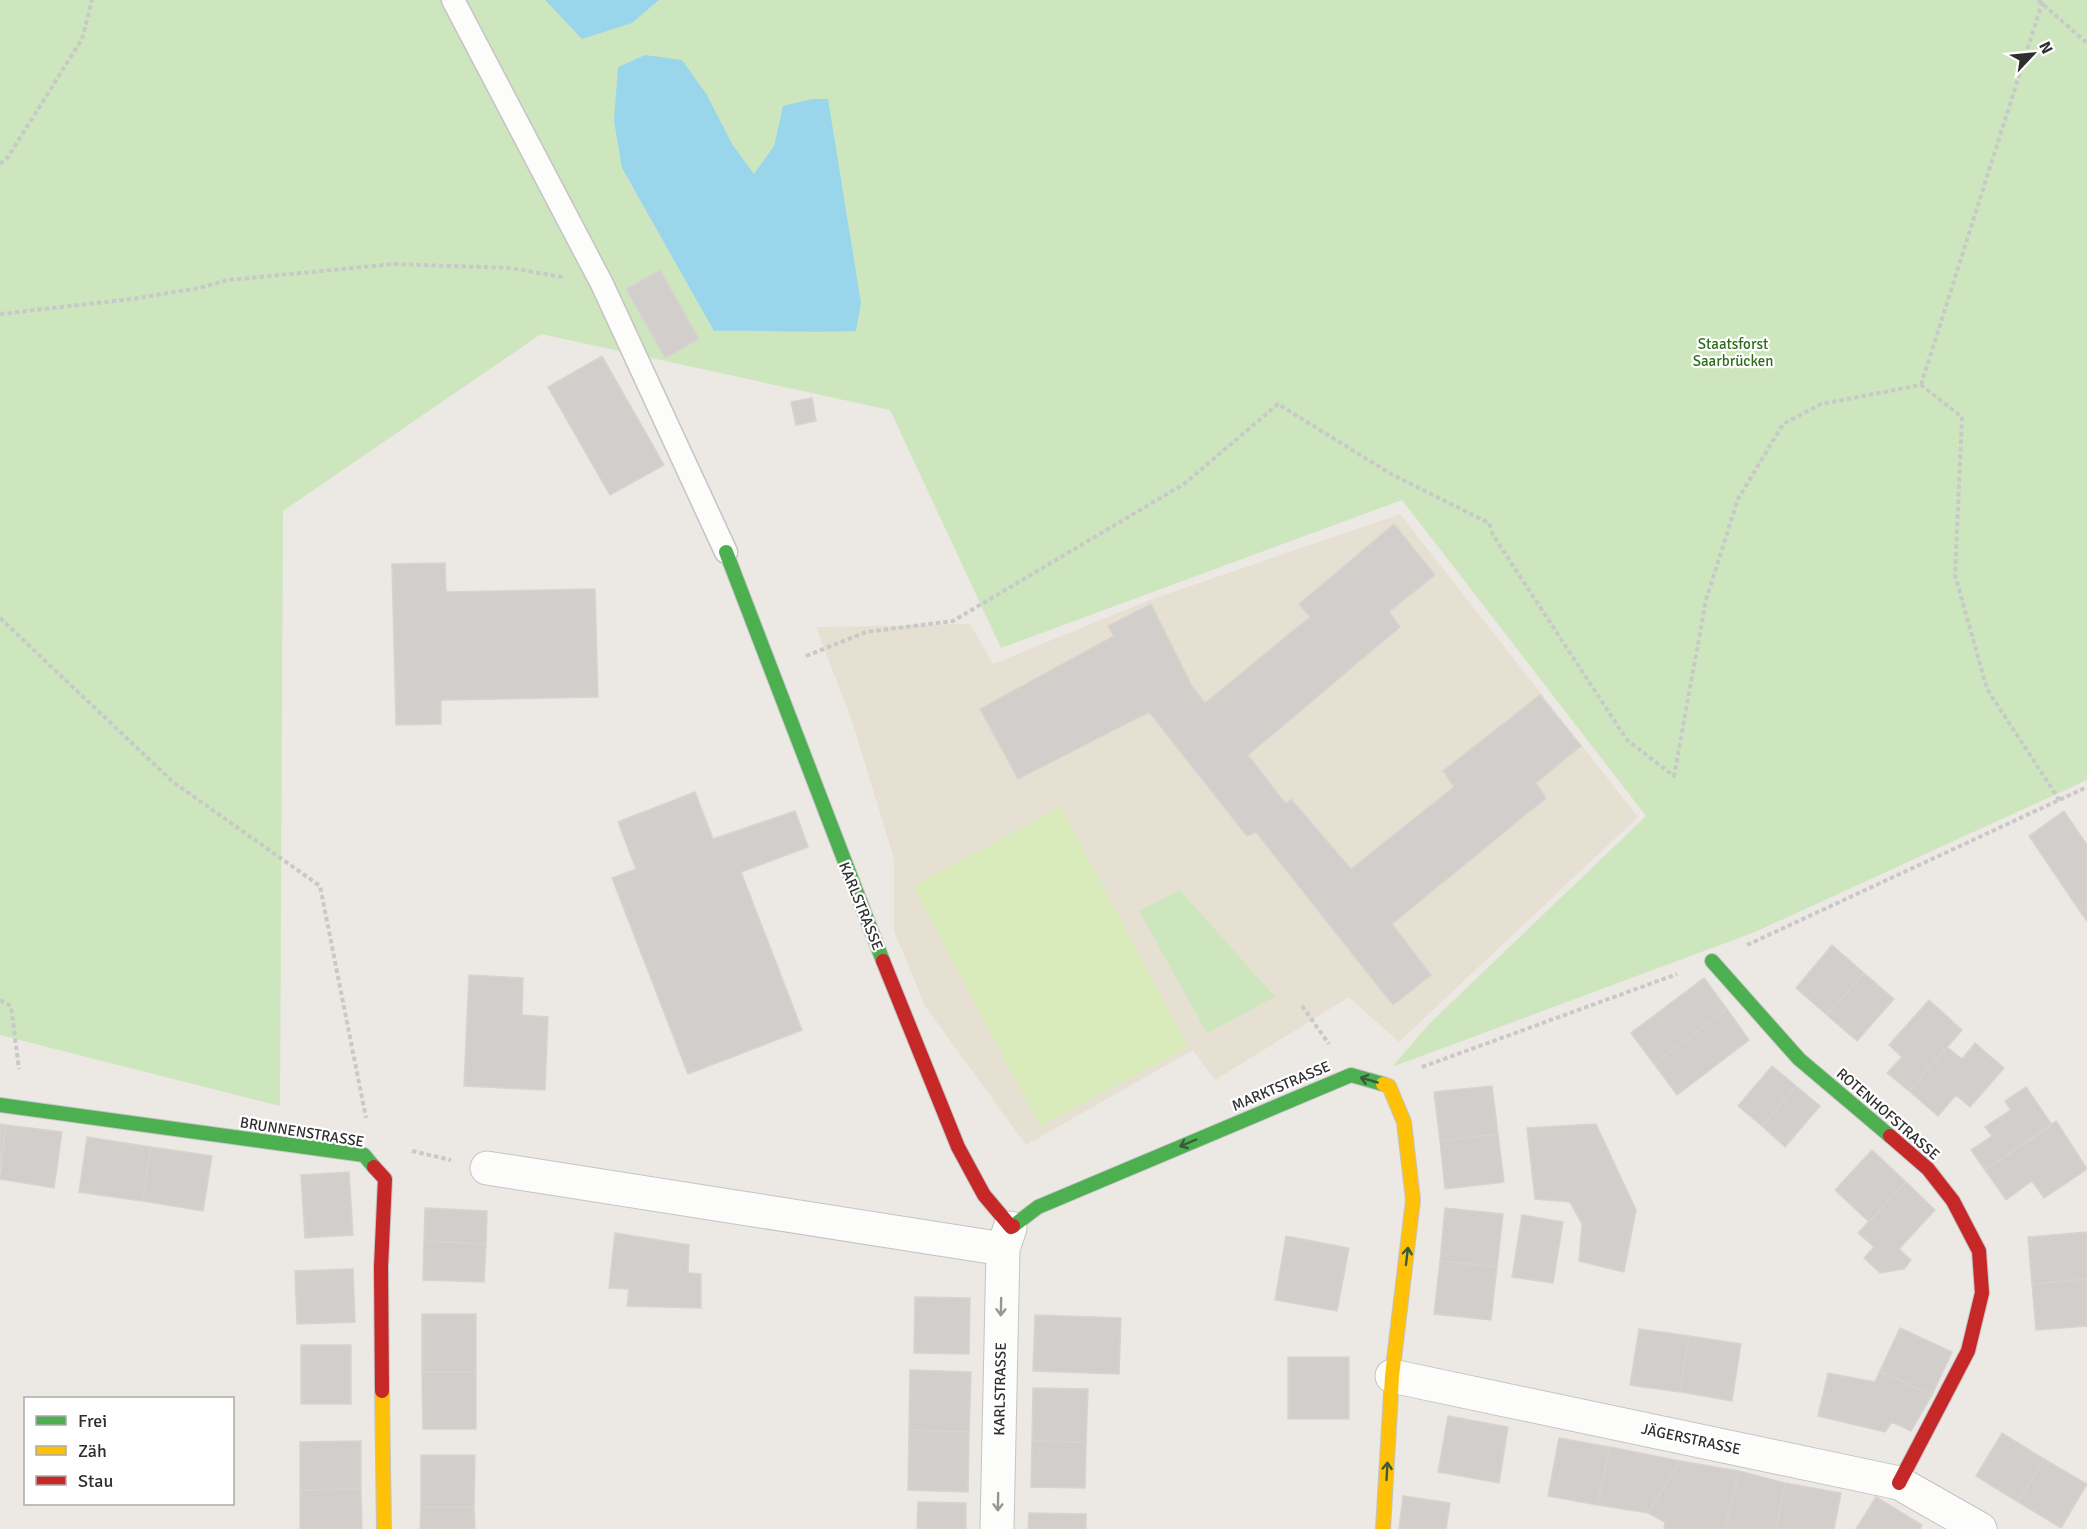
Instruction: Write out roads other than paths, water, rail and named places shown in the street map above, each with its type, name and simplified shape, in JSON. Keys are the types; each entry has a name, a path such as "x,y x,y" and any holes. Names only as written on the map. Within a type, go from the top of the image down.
{"street":[{"name":"KARLSTRASSE","path":"726,552 847,872 958,1147 1007,1238 997,1529"},
{"name":"ROTENHOFSTRASSE","path":"1712,961 1799,1059 1928,1169 1953,1201 1979,1251 1982,1293 1968,1351 1899,1483"},
{"name":"MARKTSTRASSE","path":"1007,1238 1038,1207 1351,1075 1389,1086 1404,1122 1413,1200 1392,1376 1383,1529"},
{"name":"BRUNNENSTRASSE","path":"0,1105 364,1155 376,1167 385,1179 381,1268 384,1529"},
{"path":"487,1168 1007,1238"},
{"name":"JÄGERSTRASSE","path":"1392,1376 1899,1483 1980,1529"}],"lane":[{"path":"453,0 602,284 726,552"}],"water":[{"path":"545,0 659,0 632,23 582,39"},
{"path":"645,55 682,60 707,95 732,144 754,174 774,146 783,106 812,99 828,99 861,303 856,331 714,331 622,168 614,121 618,67"}],"park label":[{"name":"Staatsforst Saarbrücken","path":"1733,352"}]}
